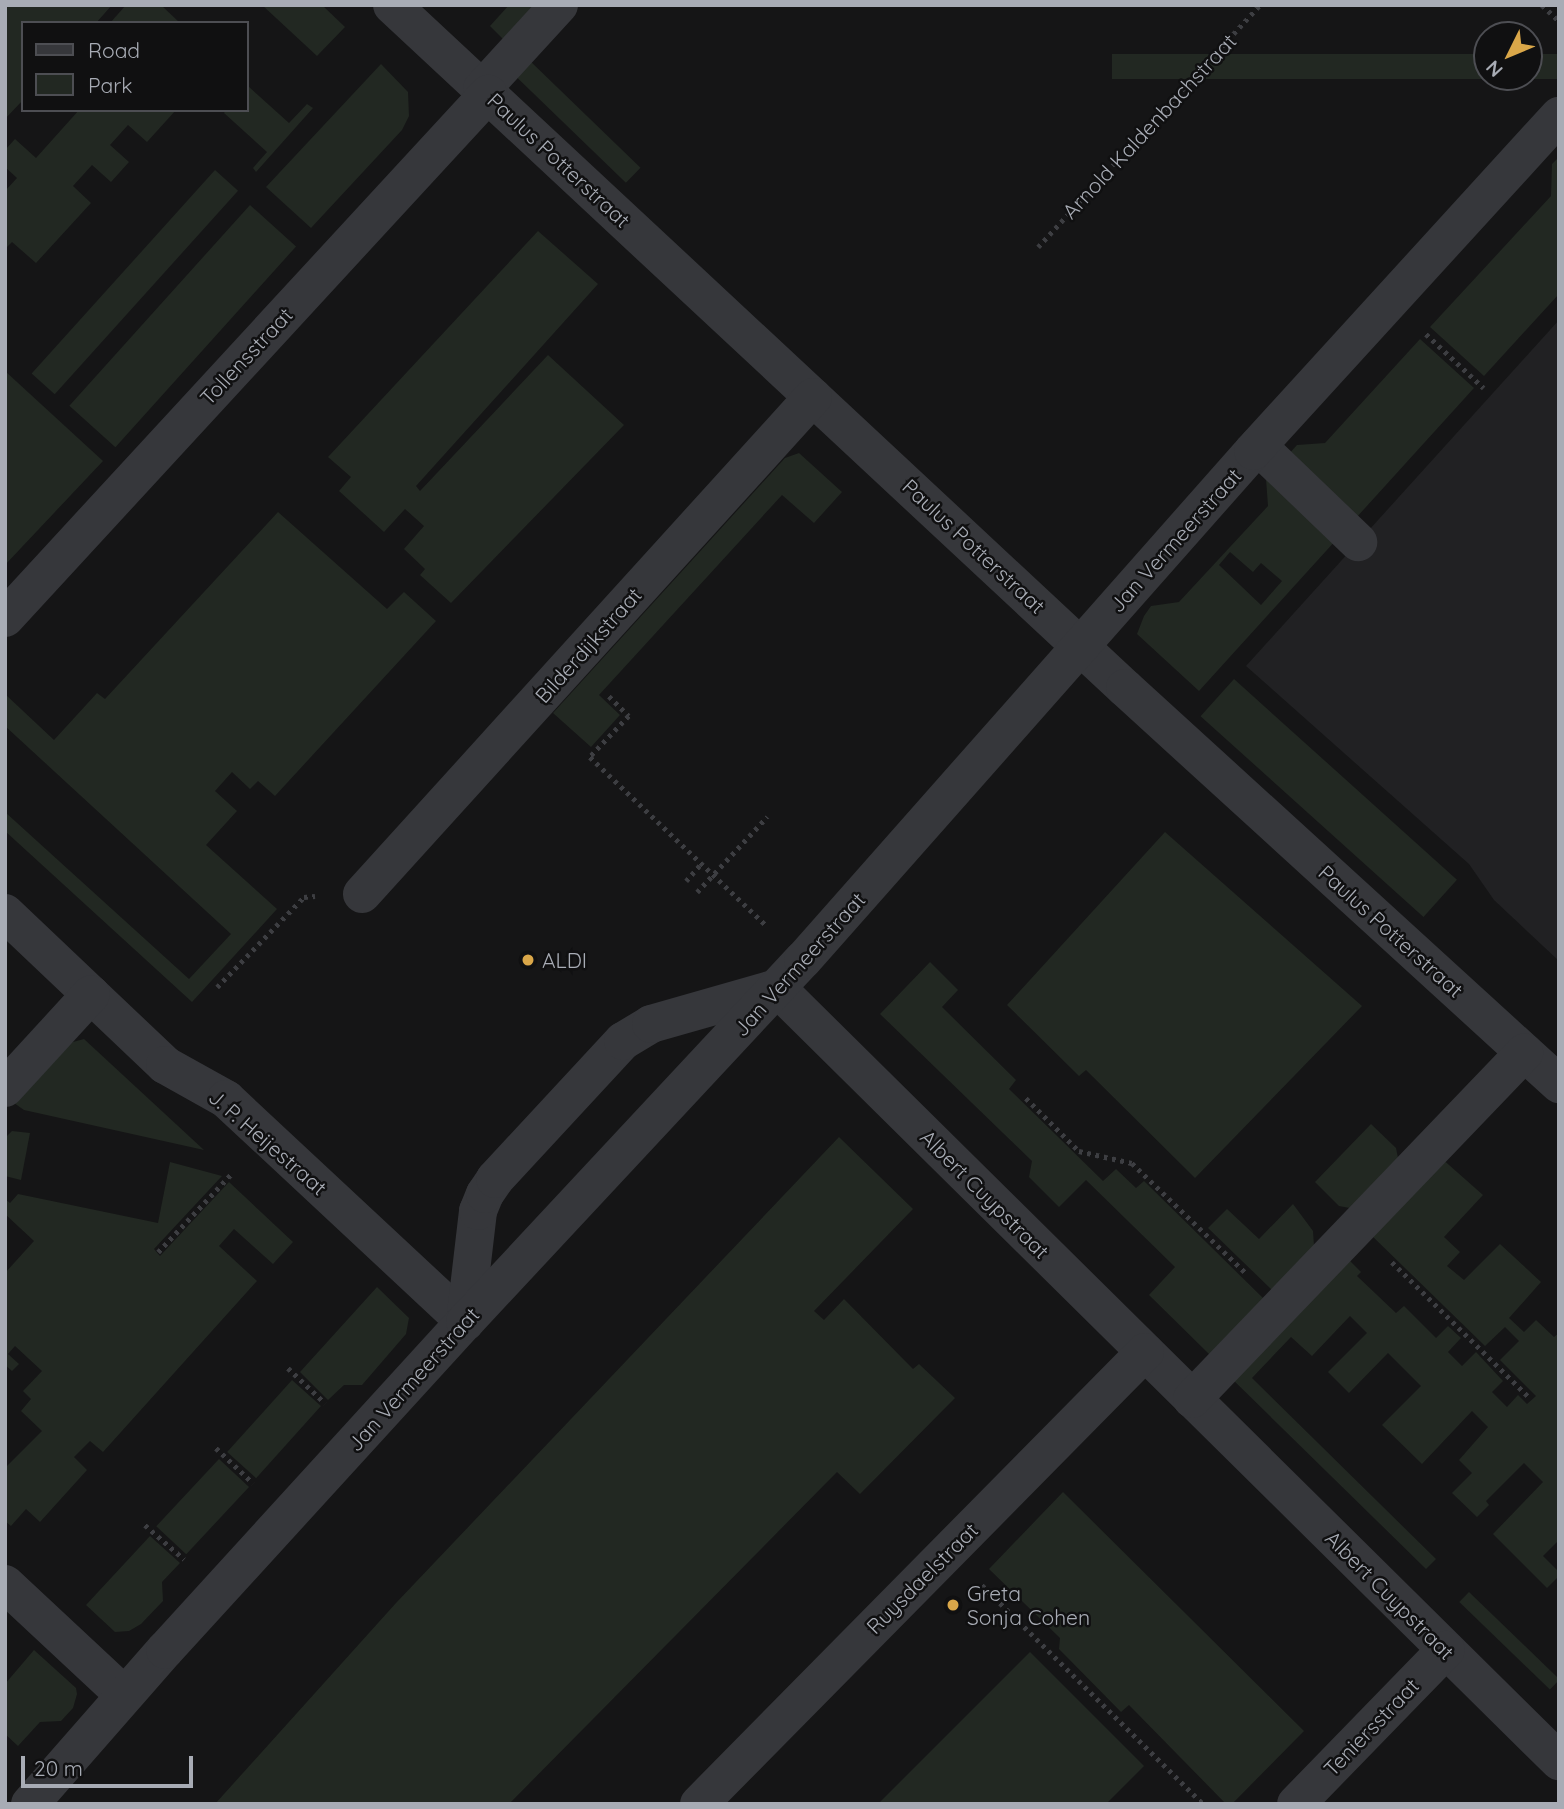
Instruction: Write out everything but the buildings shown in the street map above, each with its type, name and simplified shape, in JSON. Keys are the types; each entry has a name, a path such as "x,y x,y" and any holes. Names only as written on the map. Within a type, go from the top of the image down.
{"street":[{"path":"485,91 559,5"},
{"name":"Paulus Potterstraat","path":"402,8 485,91 813,397 1559,1084"},
{"name":"Tollensstraat","path":"5,618 485,91"},
{"name":"Jan Vermeerstraat","path":"30,1804 124,1695 464,1322 777,988 1258,446 1559,116"},
{"name":"Bilderdijkstraat","path":"362,894 813,397"},
{"path":"1258,446 1358,542"},
{"name":"J. P. Heijestraat","path":"5,913 165,1065 226,1099 464,1322"},
{"path":"464,1322 478,1210 485,1194 495,1179 623,1041 652,1024 777,988"},
{"name":"Albert Cuypstraat","path":"777,988 1559,1761"},
{"path":"5,1088 91,993"},
{"path":"1192,1399 1524,1053"},
{"name":"Ruysdaelstraat","path":"699,1804 1145,1352"},
{"path":"5,1584 124,1695"},
{"name":"Teniersstraat","path":"1296,1804 1446,1650"}],"path":[{"name":"Arnold Kaldenbachstraat","path":"1038,247 1260,5"},
{"path":"1542,5 1559,20"},
{"path":"1391,301 1484,388"},
{"path":"629,716 590,757 770,929"},
{"path":"697,892 767,817"},
{"path":"686,881 701,864"},
{"path":"217,987 304,897 362,894"},
{"path":"1026,1098 1079,1151 1132,1163 1281,1307"},
{"path":"159,1252 236,1168"},
{"path":"1357,1227 1529,1397"},
{"path":"288,1368 328,1406"},
{"path":"216,1448 255,1485"},
{"path":"145,1525 186,1561"},
{"path":"973,1576 1203,1804"}],"shaded area":[{"path":"1559,320 1559,961 1494,900 1469,864 1246,666"}],"green space":[{"path":"5,5 112,5 98,21 21,21 21,102 5,119"},
{"path":"126,5 161,5 178,21 112,21"},
{"path":"262,5 322,5 345,27 317,56"},
{"path":"509,5 534,5 503,39 490,26"},
{"path":"1112,54 1473,54 1473,79 1112,79"},
{"path":"1543,54 1559,54 1559,79 1543,79"},
{"path":"529,60 640,168 626,183 514,75"},
{"path":"381,64 408,92 409,116 402,130 311,228 266,187"},
{"path":"248,86 289,123 307,104 313,108 256,172 253,168 267,152 224,113 248,112"},
{"path":"77,112 174,112 147,142 128,125 110,145 129,162 111,182 92,165 73,186 91,203 36,263 12,242 5,249 5,191 17,178 5,167 5,150 15,139 36,158"},
{"path":"1559,157 1559,294 1484,376 1430,327 1551,196 1552,164"},
{"path":"215,170 238,191 55,394 32,374"},
{"path":"250,205 296,246 115,447 69,406"},
{"path":"538,231 598,284 416,486 420,491 548,355 624,425 451,603 420,575 425,569 404,549 424,526 405,509 384,532 339,491 351,477 328,457"},
{"path":"1420,339 1474,388 1199,691 1137,634 1144,616 1151,606 1179,602 1268,506 1266,479 1297,445 1325,443","holes":["1230,552 1253,572 1261,563 1282,581 1261,605 1219,565"]},
{"path":"5,371 103,461 5,565"},
{"path":"799,453 842,492 814,523 782,495 599,695 620,715 591,747 553,713 785,458"},
{"path":"278,512 387,609 404,592 436,621 275,796 258,781 250,789 232,772 215,791 237,811 206,845 277,909 192,1002 5,831 5,812 189,979 231,934 5,726 5,694 54,740 97,693 105,699"},
{"path":"1234,679 1457,880 1423,917 1201,716"},
{"path":"1165,832 1362,1006 1195,1178 1086,1070 1079,1076 1007,1005"},
{"path":"930,962 958,990 942,1007 1016,1080 1009,1089 1103,1181 1116,1169 1136,1188 1144,1181 1264,1299 1210,1355 1149,1295 1175,1267 1086,1180 1059,1207 1029,1177 1032,1161 880,1014"},
{"path":"84,1039 204,1150 24,1110 14,1103 59,1053 73,1042"},
{"path":"1371,1124 1396,1148 1399,1163 1355,1209 1339,1206 1315,1182"},
{"path":"12,1131 30,1133 21,1180 5,1176 5,1138"},
{"path":"839,1137 913,1209 814,1311 824,1320 844,1299 913,1369 919,1364 955,1398 860,1494 837,1472 509,1804 215,1804 396,1603"},
{"path":"1440,1157 1483,1195 1444,1237 1460,1252 1447,1266 1464,1280 1500,1244 1541,1282 1509,1318 1524,1332 1536,1320 1554,1337 1559,1333 1559,1540 1543,1556 1559,1572 1559,1576 1547,1588 1493,1534 1543,1482 1524,1463 1486,1501 1489,1505 1477,1517 1452,1493 1472,1473 1459,1460 1488,1427 1472,1411 1422,1464 1382,1425 1421,1386 1388,1353 1349,1393 1328,1372 1367,1333 1350,1316 1312,1356 1291,1337 1252,1378 1436,1559 1426,1569 1228,1375 1345,1256 1361,1272 1357,1276 1396,1313 1404,1306 1436,1338 1448,1326 1461,1338 1448,1352 1462,1366 1476,1352 1503,1381 1492,1392 1507,1407 1518,1395 1527,1404 1536,1396 1500,1360 1519,1341 1505,1327 1485,1346 1369,1233"},
{"path":"170,1162 222,1176 154,1249 160,1256 229,1182 293,1242 273,1264 234,1229 219,1246 257,1281 103,1452 90,1441 74,1457 87,1470 40,1522 26,1509 11,1526 5,1521 5,1468 42,1431 21,1411 31,1399 23,1391 42,1371 15,1346 8,1354 19,1364 12,1371 5,1365 5,1273 34,1241 5,1214 5,1199 10,1203 18,1194 158,1223"},
{"path":"1293,1204 1313,1231 1314,1246 1272,1290 1208,1228 1227,1209 1259,1239"},
{"path":"377,1287 409,1318 406,1334 362,1385 344,1385 328,1400 300,1372"},
{"path":"292,1380 321,1406 256,1478 227,1452"},
{"path":"219,1459 249,1487 186,1554 156,1526"},
{"path":"1063,1492 1304,1731 1232,1804 1226,1804 1129,1705 1121,1712 1059,1649 1060,1638 989,1569"},
{"path":"150,1536 180,1563 162,1582 163,1601 141,1624 129,1631 115,1632 86,1605"},
{"path":"1469,1592 1559,1679 1550,1690 1459,1602"},
{"path":"34,1650 76,1688 77,1694 73,1708 61,1721 40,1722 18,1746 5,1734 5,1684"},
{"path":"1030,1652 1144,1766 1106,1804 878,1804"}],"place":[{"name":"ALDI","path":"528,960"},
{"name":"Greta Sonja Cohen","path":"953,1605"}]}
